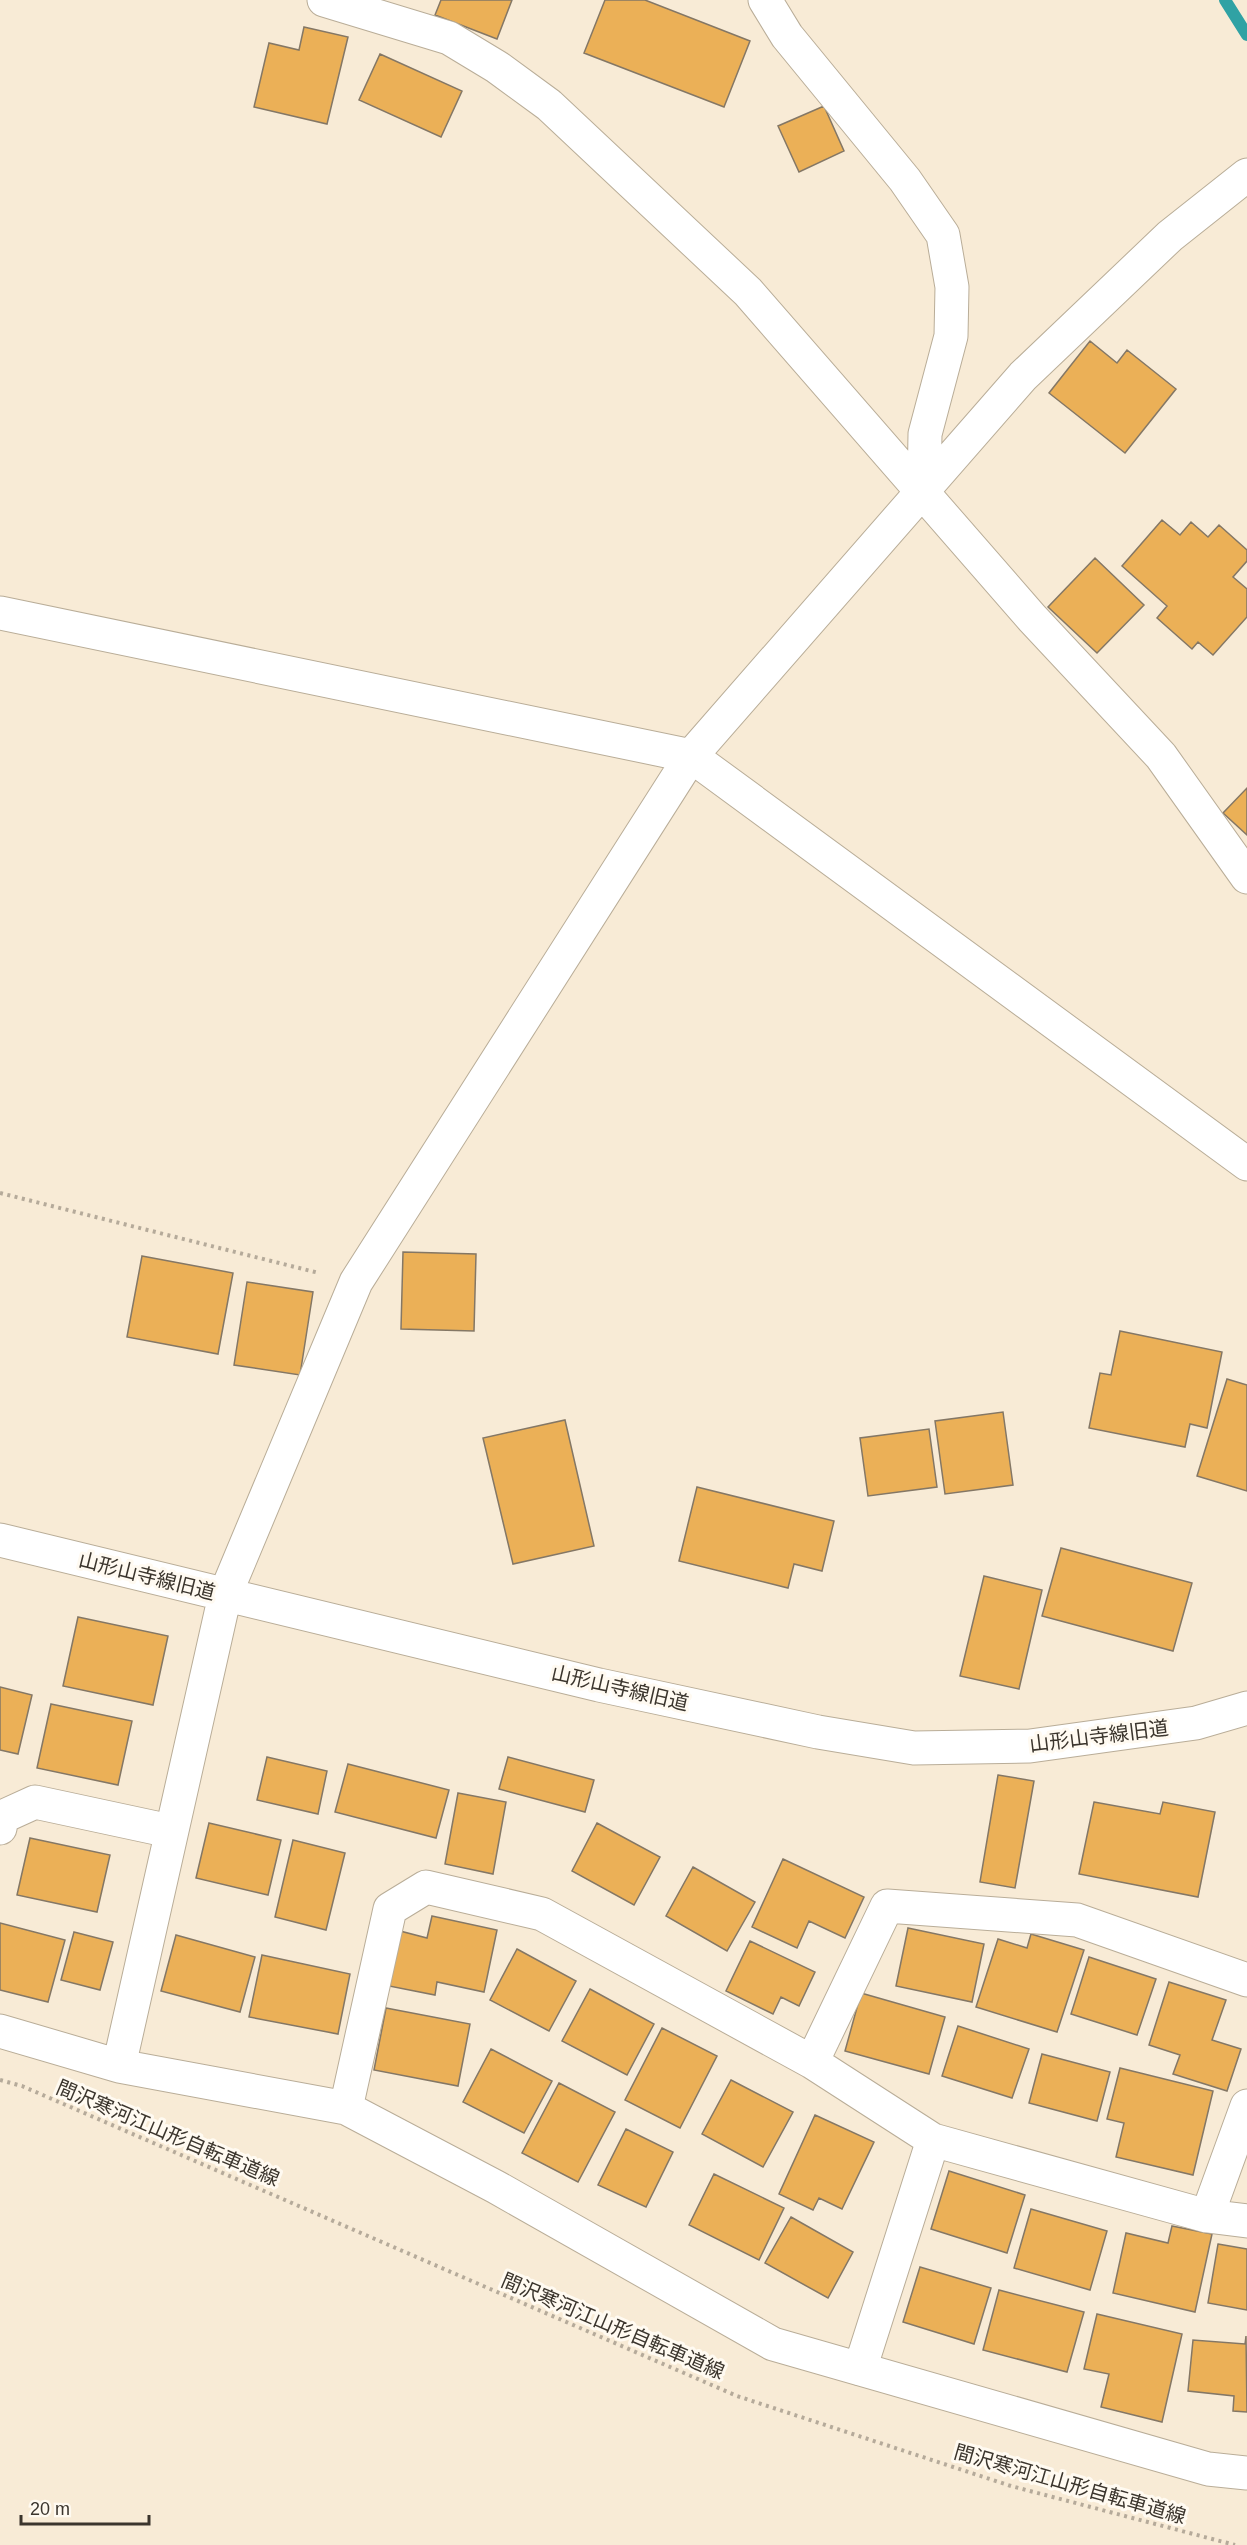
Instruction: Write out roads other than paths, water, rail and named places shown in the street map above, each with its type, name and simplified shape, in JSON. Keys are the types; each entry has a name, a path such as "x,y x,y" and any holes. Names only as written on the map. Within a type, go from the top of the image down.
{"street":[{"path":"324,0 449,38 497,67 549,105 748,292 924,491 1032,618 1161,756 1247,877"},
{"path":"765,0 787,36 905,180 943,235 952,287 951,336 925,434 924,491"},
{"path":"119,2066 170,1831 225,1595 356,1282 691,756 1023,376 1170,236 1247,175"},
{"path":"0,613 691,756 1247,1164"},
{"name":"山形山寺線旧道","path":"0,1540 599,1685 818,1732 914,1748 1030,1746 1196,1724 1247,1708"},
{"path":"0,1828 2,1817 35,1802 170,1831"},
{"path":"346,2108 390,1909 426,1887 542,1914 812,2062 933,2140 1207,2216 1247,2221"},
{"path":"812,2062 886,1906 1077,1920 1247,1980"},
{"path":"0,2031 119,2066 346,2108 496,2187 773,2344 1208,2469 1247,2473"},
{"path":"1207,2216 1247,2106"},
{"path":"860,2369 933,2140"}],"waterway":[{"path":"1225,0 1247,35"}]}
